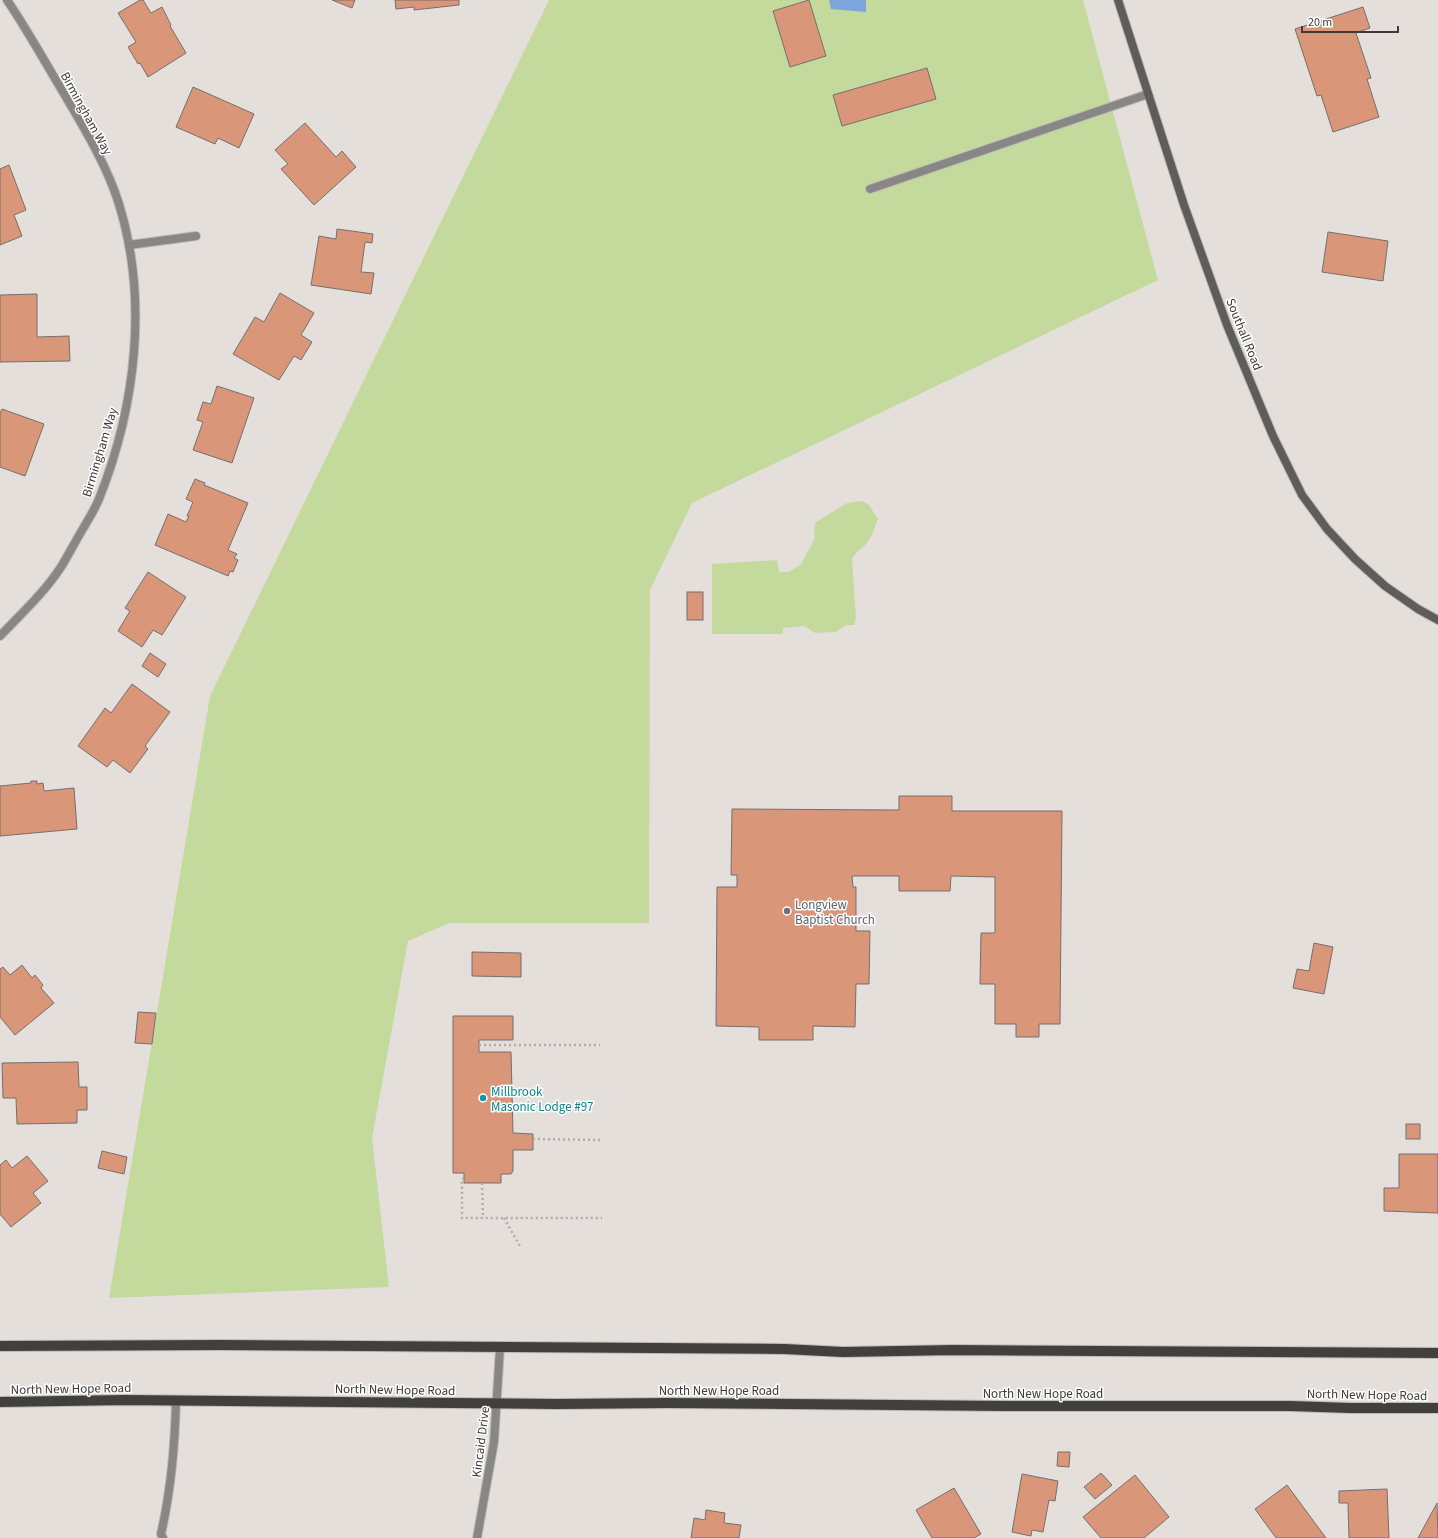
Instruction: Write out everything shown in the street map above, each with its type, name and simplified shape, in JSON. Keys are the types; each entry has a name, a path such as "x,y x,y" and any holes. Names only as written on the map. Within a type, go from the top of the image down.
{"main road":[{"path":"0,1346 220,1345 784,1350 843,1352 954,1350 1438,1353"},
{"name":"North New Hope Road","path":"0,1402 176,1400 1438,1408"}],"street":[{"name":"Birmingham Way","path":"0,636 44,590 61,567 98,501 110,469 127,403 133,362 135,287 129,245 118,200 95,148 23,24 7,0"},
{"name":"Southall Road","path":"1118,0 1184,205 1227,325 1273,436 1302,495 1327,529 1355,559 1380,581 1418,609 1438,620"},
{"path":"870,189 1148,94"},
{"path":"129,245 196,236"},
{"name":"Kincaid Drive","path":"478,1538 494,1442 498,1403 500,1348"},
{"path":"163,1538 161,1534 168,1504 176,1400"}],"path":[{"path":"479,1045 600,1045"},
{"path":"533,1139 601,1140"},
{"path":"464,1178 462,1179 462,1218 602,1218"},
{"path":"482,1183 483,1218"},
{"path":"504,1218 521,1248"}],"green space":[{"path":"549,0 1083,0 1158,280 692,503 650,590 649,923 449,923 408,941 372,1138 389,1287 109,1298 210,696"},
{"path":"862,501 869,505 878,519 868,541 852,559 856,618 854,625 846,625 836,632 815,633 805,626 783,628 783,634 712,634 712,564 777,560 779,572 789,572 801,564 815,538 814,529 816,522 847,503"}],"water":[{"path":"829,0 866,0 866,12 831,9"}],"building":[{"path":"140,0 143,0 151,13 162,7 171,25 170,26 186,53 148,77 128,47 136,42 118,13"},
{"path":"332,0 355,0 352,8"},
{"path":"395,0 459,0 459,5 414,10 414,7 396,9"},
{"path":"809,0 826,56 790,67 773,11"},
{"path":"1363,7 1370,28 1356,33 1371,78 1367,79 1379,117 1333,132 1321,95 1317,96 1295,29"},
{"path":"927,68 936,99 842,126 833,95"},
{"path":"193,87 254,114 239,148 218,138 215,144 176,127"},
{"path":"305,123 336,157 342,151 356,167 314,205 281,169 288,164 275,150"},
{"path":"9,165 26,210 14,215 22,236 0,245 0,169"},
{"path":"337,229 373,234 372,243 365,242 361,272 374,273 371,294 311,285 319,236 336,239"},
{"path":"1328,232 1388,241 1383,281 1322,272"},
{"path":"280,293 314,313 301,335 312,342 301,360 294,356 279,380 233,354 255,317 264,322"},
{"path":"37,294 37,337 69,336 70,361 0,362 0,295"},
{"path":"217,386 254,398 232,463 193,450 203,422 197,420 203,402 211,404"},
{"path":"2,409 44,424 25,476 0,467 0,413"},
{"path":"195,479 205,483 204,485 248,503 228,550 237,554 234,558 238,560 233,572 230,571 228,576 155,545 168,514 186,522 193,502 186,499"},
{"path":"148,572 186,597 162,635 153,630 142,647 118,631 130,611 125,608"},
{"path":"687,592 703,592 703,620 687,620"},
{"path":"150,653 166,664 158,677 142,666"},
{"path":"132,684 170,712 145,746 148,749 130,773 113,760 107,767 78,746 105,708 111,713"},
{"path":"31,781 37,781 37,784 43,783 44,791 74,788 77,829 0,836 0,786 31,783"},
{"name":"Longview Baptist Church","path":"899,796 952,796 952,811 1062,811 1060,1024 1039,1024 1039,1037 1016,1037 1016,1024 995,1024 995,984 980,984 981,933 995,933 995,877 951,876 950,891 899,891 899,876 852,876 853,887 856,887 856,931 870,931 869,984 856,984 855,1027 813,1026 813,1040 759,1040 759,1027 716,1026 717,887 737,887 737,875 731,875 732,809 899,810"},
{"path":"1314,943 1333,947 1324,994 1293,988 1297,969 1309,971"},
{"path":"472,952 521,953 521,977 472,976"},
{"path":"22,965 32,978 35,975 43,985 41,988 54,1003 15,1035 0,1017 0,969 3,967 10,975"},
{"path":"138,1012 156,1013 152,1044 135,1043"},
{"name":"Millbrook Masonic Lodge #97","path":"453,1016 513,1016 513,1040 479,1040 479,1052 511,1052 513,1133 533,1134 533,1150 513,1150 513,1171 511,1174 501,1174 501,1183 464,1183 464,1173 453,1173"},
{"path":"78,1062 79,1087 87,1087 87,1110 77,1110 77,1123 17,1124 16,1098 3,1098 2,1063"},
{"path":"1406,1124 1420,1124 1420,1139 1406,1139"},
{"path":"102,1151 127,1157 124,1174 98,1168"},
{"path":"1399,1154 1438,1154 1438,1213 1384,1211 1384,1188 1399,1188"},
{"path":"27,1156 48,1181 33,1193 41,1203 11,1227 0,1214 0,1165 6,1160 12,1168"},
{"path":"1058,1452 1070,1452 1069,1467 1057,1466"},
{"path":"1101,1473 1112,1485 1095,1499 1084,1487"},
{"path":"1022,1474 1058,1481 1055,1501 1049,1500 1043,1532 1032,1530 1031,1536 1012,1532"},
{"path":"1135,1475 1169,1517 1144,1538 1101,1538 1083,1517"},
{"path":"1287,1485 1326,1538 1276,1538 1255,1509"},
{"path":"954,1488 981,1534 974,1538 932,1538 916,1510"},
{"path":"1387,1489 1389,1538 1349,1538 1348,1503 1339,1503 1339,1491"},
{"path":"1437,1503 1438,1538 1418,1538"},
{"path":"706,1510 725,1513 724,1523 741,1525 739,1538 691,1538 694,1518 705,1520"}],"place":[{"name":"Longview Baptist Church","path":"787,911"},
{"name":"Millbrook Masonic Lodge #97","path":"483,1098"}]}
